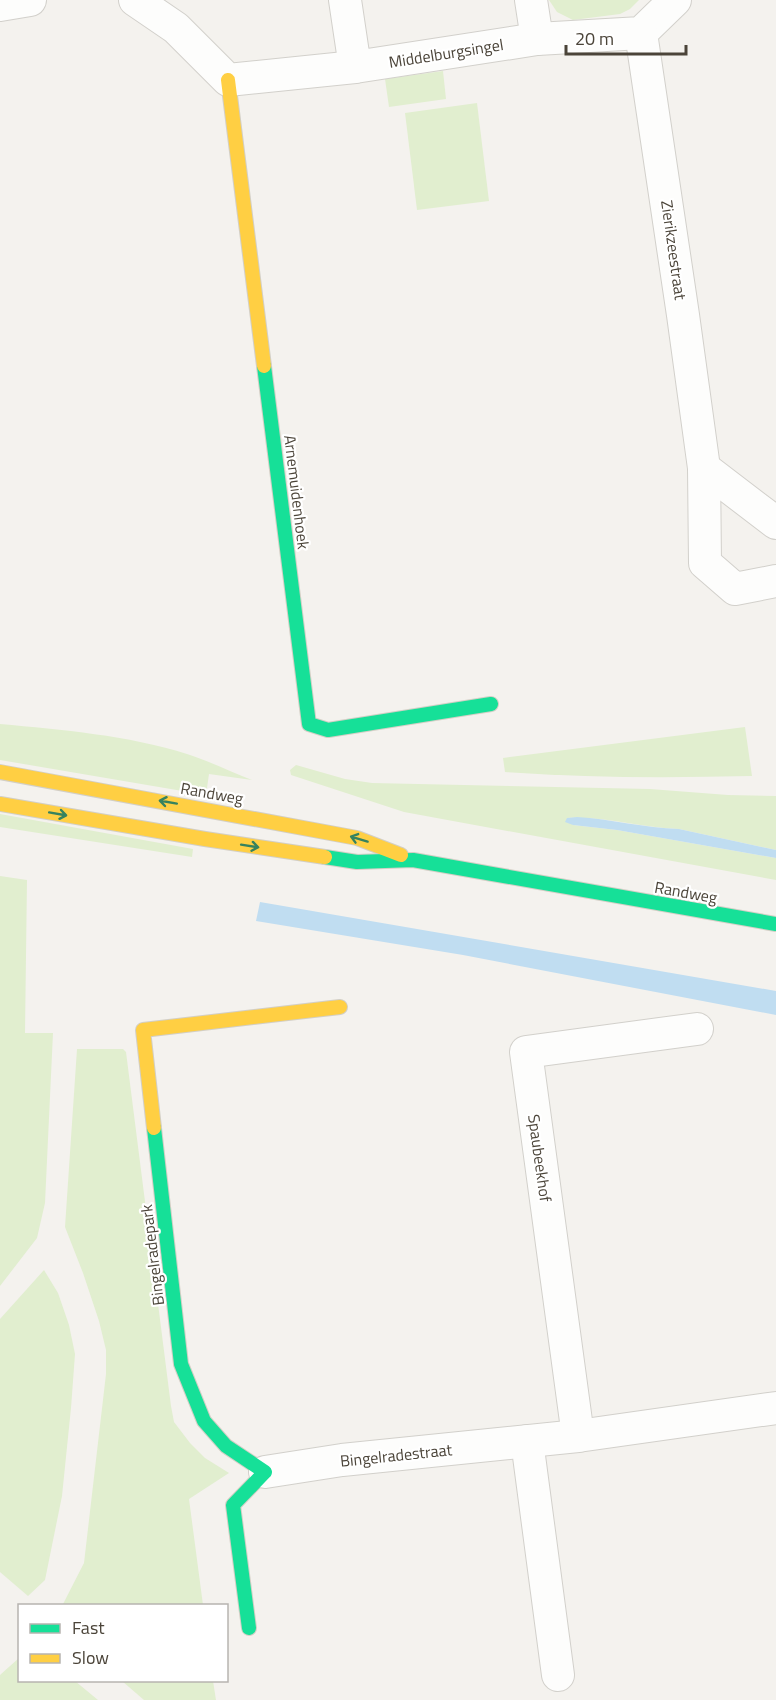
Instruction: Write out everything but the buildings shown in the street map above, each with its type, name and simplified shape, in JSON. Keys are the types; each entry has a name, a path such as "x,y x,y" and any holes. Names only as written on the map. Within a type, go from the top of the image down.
{"street":[{"path":"0,5 30,0"},
{"path":"135,0 176,28 228,80"},
{"path":"345,0 355,66"},
{"path":"531,0 537,39"},
{"path":"641,33 675,0"},
{"name":"Middelburgsingel","path":"228,80 355,66 537,39 641,33"},
{"name":"Zierikzeestraat","path":"641,33 704,468 705,563 735,589 776,581"},
{"name":"Arnemuidenhoek","path":"228,80 309,724 328,730 491,704"},
{"path":"704,468 776,523"},
{"name":"Randweg","path":"0,772 357,838 413,860 776,924"},
{"name":"Randweg","path":"0,804 357,862 413,860"},
{"name":"Bingelradepark","path":"265,1472 225,1446 204,1421 181,1364 142,1030 340,1007"},
{"name":"Spaubeekhof","path":"578,1436 526,1052 697,1029"},
{"name":"Bingelradestraat","path":"265,1472 342,1460 578,1436 776,1408"},
{"path":"527,1441 558,1675"},
{"path":"249,1628 233,1505 265,1472"}],"green space":[{"path":"549,0 639,0 630,9 620,14 573,20 557,12"},
{"path":"443,71 446,99 389,107 385,79"},
{"path":"477,103 489,201 417,210 405,113"},
{"path":"0,724 95,734 141,742 195,757 252,780 209,774 206,795 0,760"},
{"path":"745,727 752,776 628,777 505,772 503,758"},
{"path":"296,765 345,779 372,783 650,789 776,796 776,850 679,829 567,818 573,825 617,830 776,858 776,880 404,812 291,775 290,770"},
{"path":"0,814 193,849 192,857 0,827"},
{"path":"0,876 27,880 25,1033 53,1033 45,1203 37,1238 0,1286"},
{"path":"77,1049 123,1049 126,1052 174,1422 205,1458 229,1473 189,1499 203,1604 63,1604 84,1563 106,1374 106,1350 99,1321 65,1227"},
{"path":"44,1270 58,1293 69,1325 75,1354 62,1496 45,1580 28,1596 0,1572 0,1319"},
{"path":"18,1659 18,1682 76,1682 98,1700 0,1700 0,1675"},
{"path":"123,1682 213,1682 216,1700 144,1700"}],"water":[{"path":"577,817 679,829 776,850 776,858 565,822 567,818"},
{"path":"260,902 776,991 776,1015 463,955 256,921"}],"traffic: fast":[{"path":"264,366 309,724 328,730 491,704"},
{"path":"325,857 357,862 413,860 776,924"},
{"path":"154,1128 181,1364 204,1421 226,1446 265,1472 233,1505 249,1628"}],"traffic: slow":[{"path":"228,80 264,366"},
{"path":"0,772 357,838 401,855"},
{"path":"0,804 325,857"},
{"path":"154,1128 143,1030 340,1007"}]}
